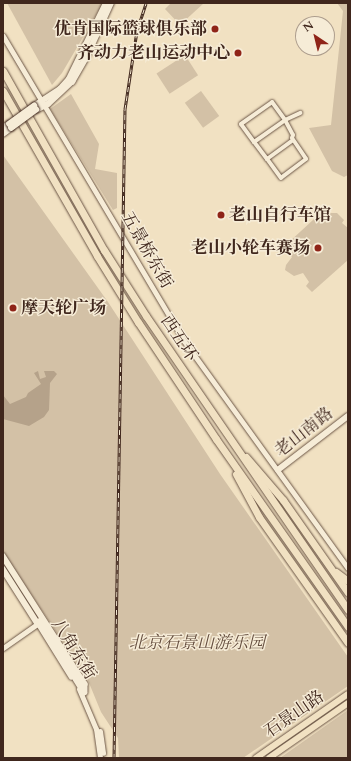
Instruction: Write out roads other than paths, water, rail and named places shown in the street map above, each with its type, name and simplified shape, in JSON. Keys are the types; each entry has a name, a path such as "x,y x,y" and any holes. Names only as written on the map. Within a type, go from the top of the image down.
{"highway":[{"name":"西五环","path":"3,71 104,250 217,421 348,610"},
{"name":"西五环","path":"3,91 97,256 216,439 348,627"},
{"path":"217,421 283,500 348,593"},
{"path":"216,439 260,517 348,643"},
{"path":"331,569 348,581"}],"main road":[{"path":"43,105 69,79 106,3"},
{"path":"3,134 10,126 35,108 43,105 63,92 79,71 111,3"},
{"path":"3,128 10,126"},
{"name":"老山南路","path":"278,470 348,416"},
{"path":"3,556 41,622"},
{"name":"八角东街","path":"3,562 85,692"},
{"name":"八角东街","path":"3,569 41,622"},
{"name":"石景山路","path":"256,758 348,694"},
{"name":"石景山路","path":"269,758 348,702"}],"street":[{"name":"五景桥东街","path":"3,36 184,341 348,568"},
{"path":"272,102 285,120 293,140 306,159 281,178 241,124 272,102"},
{"path":"254,142 285,120 300,113"},
{"path":"267,159 293,140"},
{"path":"3,648 41,622"},
{"name":"八角东街","path":"41,622 88,705 96,729 100,758"},
{"name":"八角东街","path":"85,692 99,728 104,758"}],"railway":[{"path":"114,758 125,109 137,31 146,3"}],"place":[{"name":"优肯国际篮球俱乐部","path":"215,29"},
{"name":"齐动力老山运动中心","path":"238,53"},
{"name":"老山自行车馆","path":"221,215"},
{"name":"老山小轮车赛场","path":"318,248"},
{"name":"摩天轮广场","path":"13,308"}],"park label":[{"name":"北京石景山游乐园","path":"197,643"}]}
